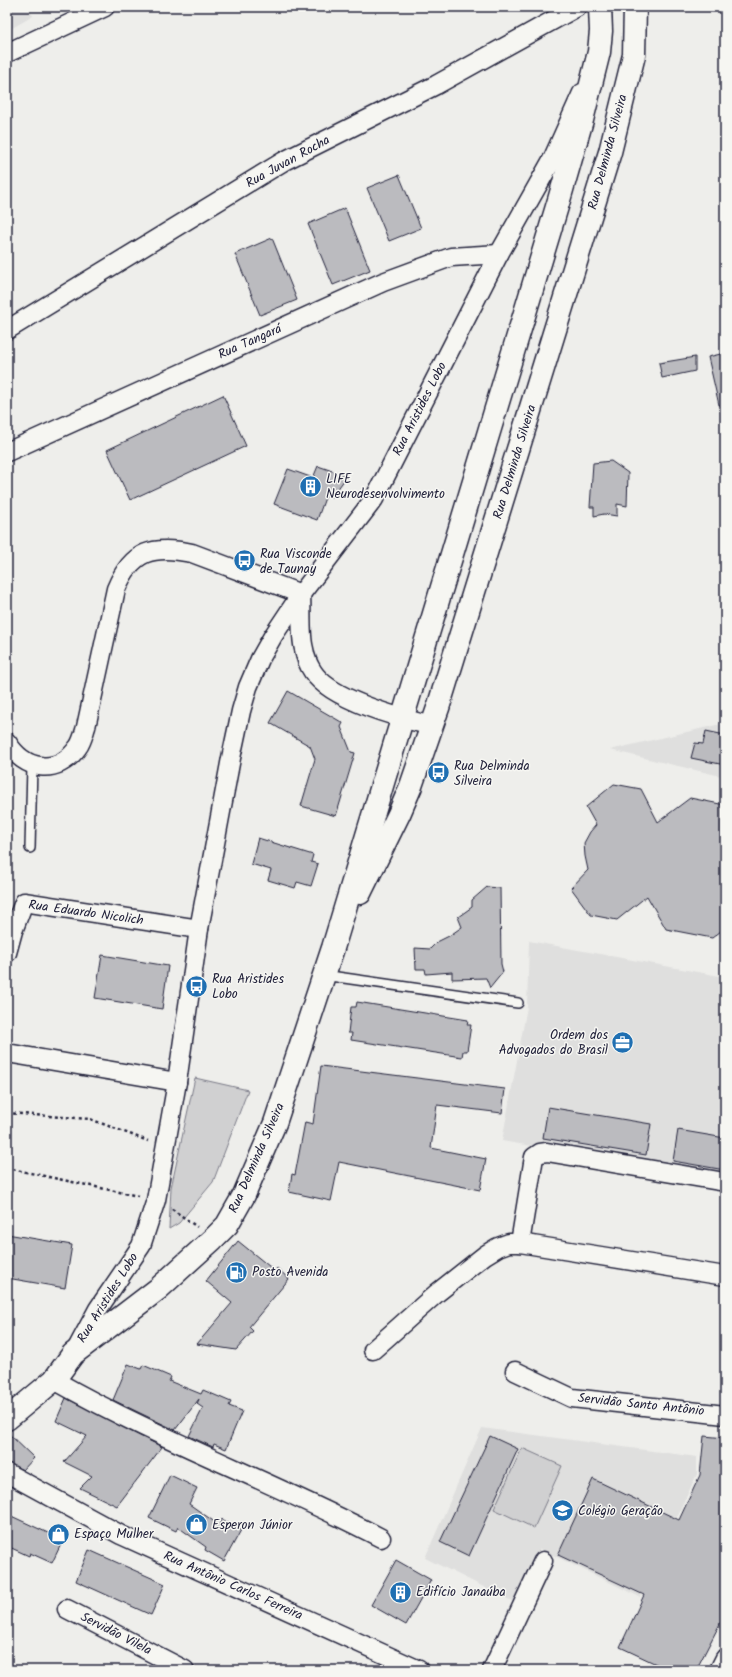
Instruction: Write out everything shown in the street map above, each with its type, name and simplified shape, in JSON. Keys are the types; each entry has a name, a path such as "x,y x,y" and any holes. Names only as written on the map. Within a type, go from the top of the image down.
{"main road":[{"name":"Rua Delminda Silveira","path":"7,1419 54,1380 74,1354 158,1289 227,1226 244,1195 275,1122 333,948 559,200 599,52 601,31 600,7"},
{"name":"Rua Delminda Silveira","path":"333,948 399,814 411,786 432,726 610,152 634,55 635,7"}],"street":[{"path":"7,53 105,7"},
{"name":"Rua Juvan Rocha","path":"7,330 284,161 436,86 577,7"},
{"name":"Rua Aristides Lobo","path":"74,1354 98,1309 141,1246 156,1198 167,1148 199,929 241,711 248,687 260,659 273,636 301,594 374,499 499,254 552,160 588,80 594,74"},
{"name":"Rua Tangará","path":"7,452 383,282 451,258 499,254"},
{"path":"7,742 12,750 22,760 32,766 46,767 64,762 78,747 86,727 116,589 122,574 134,559 148,552 163,550 178,550 192,553 301,594 303,649 313,672 337,693 402,718 432,726"},
{"name":"Rua Eduardo Nicolich","path":"7,953 13,931 24,902 199,929"},
{"path":"7,1053 177,1082"},
{"path":"520,1243 534,1157 540,1153 547,1152 725,1182"},
{"path":"373,1350 437,1293 486,1255 498,1247 509,1244 520,1243 725,1276"},
{"name":"Servidão Santo Antônio","path":"515,1371 572,1398 725,1414"},
{"path":"54,1380 81,1396 381,1538"},
{"name":"Rua Antônio Carlos Ferreira","path":"7,1473 121,1535 419,1670"},
{"path":"492,1670 543,1561"},
{"name":"Servidão Vilela","path":"68,1609 185,1670"},
{"path":"719,1670 725,1658"}],"lane":[{"path":"30,848 32,766"},
{"path":"323,975 518,1003"}],"path":[{"path":"7,1113 90,1119 167,1148"},
{"path":"7,1168 156,1198 213,1239"}],"shaded area":[{"path":"7,7 29,7 33,16 7,31"},
{"path":"725,723 725,777 610,750"},
{"name":"Ordem dos Advogados do Brasil","path":"529,941 725,977 725,1178 502,1141 527,1007"},
{"path":"195,1078 248,1090 213,1182 179,1223 169,1229 171,1188"},
{"name":"Colégio Geração","path":"482,1428 697,1457 697,1474 640,1597 540,1549 514,1602 425,1558"},
{"path":"522,1448 562,1466 534,1528 494,1509"}],"building":[{"path":"399,175 421,228 389,241 367,188"},
{"path":"345,208 370,270 333,285 308,224"},
{"path":"272,238 297,300 260,315 235,254"},
{"path":"725,353 725,405 719,405 708,357"},
{"path":"695,357 695,371 662,378 659,363"},
{"path":"223,395 246,446 130,500 107,450"},
{"path":"611,461 628,473 627,506 617,504 617,516 604,514 594,516 594,507 590,507 593,463"},
{"name":"LIFE Neurodesenvolvimento","path":"318,466 347,476 332,497 326,495 317,520 274,504 288,469 313,478"},
{"path":"288,691 343,723 341,727 351,752 355,753 336,816 301,806 315,759 310,746 270,723"},
{"path":"706,731 725,735 725,765 691,758 695,743 703,744"},
{"path":"614,784 641,789 658,822 690,798 725,805 725,928 712,938 666,929 647,896 617,920 591,915 571,888 588,870 584,843 596,825 586,807"},
{"path":"258,838 313,855 311,862 318,864 311,886 297,882 295,888 268,880 271,870 251,864"},
{"path":"487,887 500,888 501,964 503,972 490,988 486,978 452,979 452,972 426,974 425,969 416,969 415,948 430,949 437,942 462,927 458,917 472,907 472,900"},
{"path":"102,955 168,966 162,1009 95,998"},
{"path":"357,1002 468,1020 467,1025 471,1025 467,1051 463,1051 462,1057 351,1040 352,1033 348,1033 351,1007 356,1007"},
{"path":"321,1066 505,1089 502,1113 437,1105 431,1148 486,1159 480,1190 339,1162 331,1201 289,1192 292,1174 295,1175 305,1122 313,1124"},
{"path":"548,1107 651,1124 646,1155 543,1138"},
{"path":"678,1130 725,1138 725,1170 673,1161"},
{"path":"7,1234 72,1245 65,1288 7,1278"},
{"path":"238,1241 275,1271 277,1268 289,1279 249,1327 253,1331 236,1350 197,1344 232,1303 206,1281"},
{"path":"128,1364 141,1369 143,1365 171,1377 169,1381 201,1394 203,1390 231,1402 229,1406 242,1411 226,1449 214,1444 213,1447 189,1436 203,1408 197,1404 199,1399 175,1430 113,1400"},
{"path":"66,1398 162,1447 117,1506 80,1488 92,1476 64,1462 87,1436 56,1421"},
{"path":"7,1432 34,1458 23,1470 7,1463"},
{"path":"490,1436 518,1449 469,1556 440,1542"},
{"path":"704,1436 725,1438 725,1614 696,1670 669,1670 620,1647 644,1595 558,1555 593,1479 679,1520 700,1475"},
{"path":"170,1475 197,1488 189,1504 219,1525 222,1519 241,1530 224,1561 205,1550 206,1547 178,1527 176,1531 149,1518"},
{"path":"7,1514 63,1540 52,1563 30,1553 29,1556 7,1546"},
{"path":"89,1550 165,1584 151,1615 76,1581"},
{"name":"Edifício Janaúba","path":"396,1560 431,1580 406,1625 371,1605"}],"place":[{"name":"LIFE Neurodesenvolvimento","path":"310,486"},
{"name":"Rua Visconde de Taunay","path":"245,561"},
{"name":"Rua Delminda Silveira","path":"438,773"},
{"name":"Rua Aristides Lobo","path":"196,986"},
{"name":"Ordem dos Advogados do Brasil","path":"623,1042"},
{"name":"Posto Avenida","path":"237,1272"},
{"name":"Colégio Geração","path":"562,1511"},
{"name":"Esperon Júnior","path":"197,1525"},
{"name":"Espaço Mulher","path":"58,1534"},
{"name":"Edifício Janaúba","path":"401,1592"}]}
